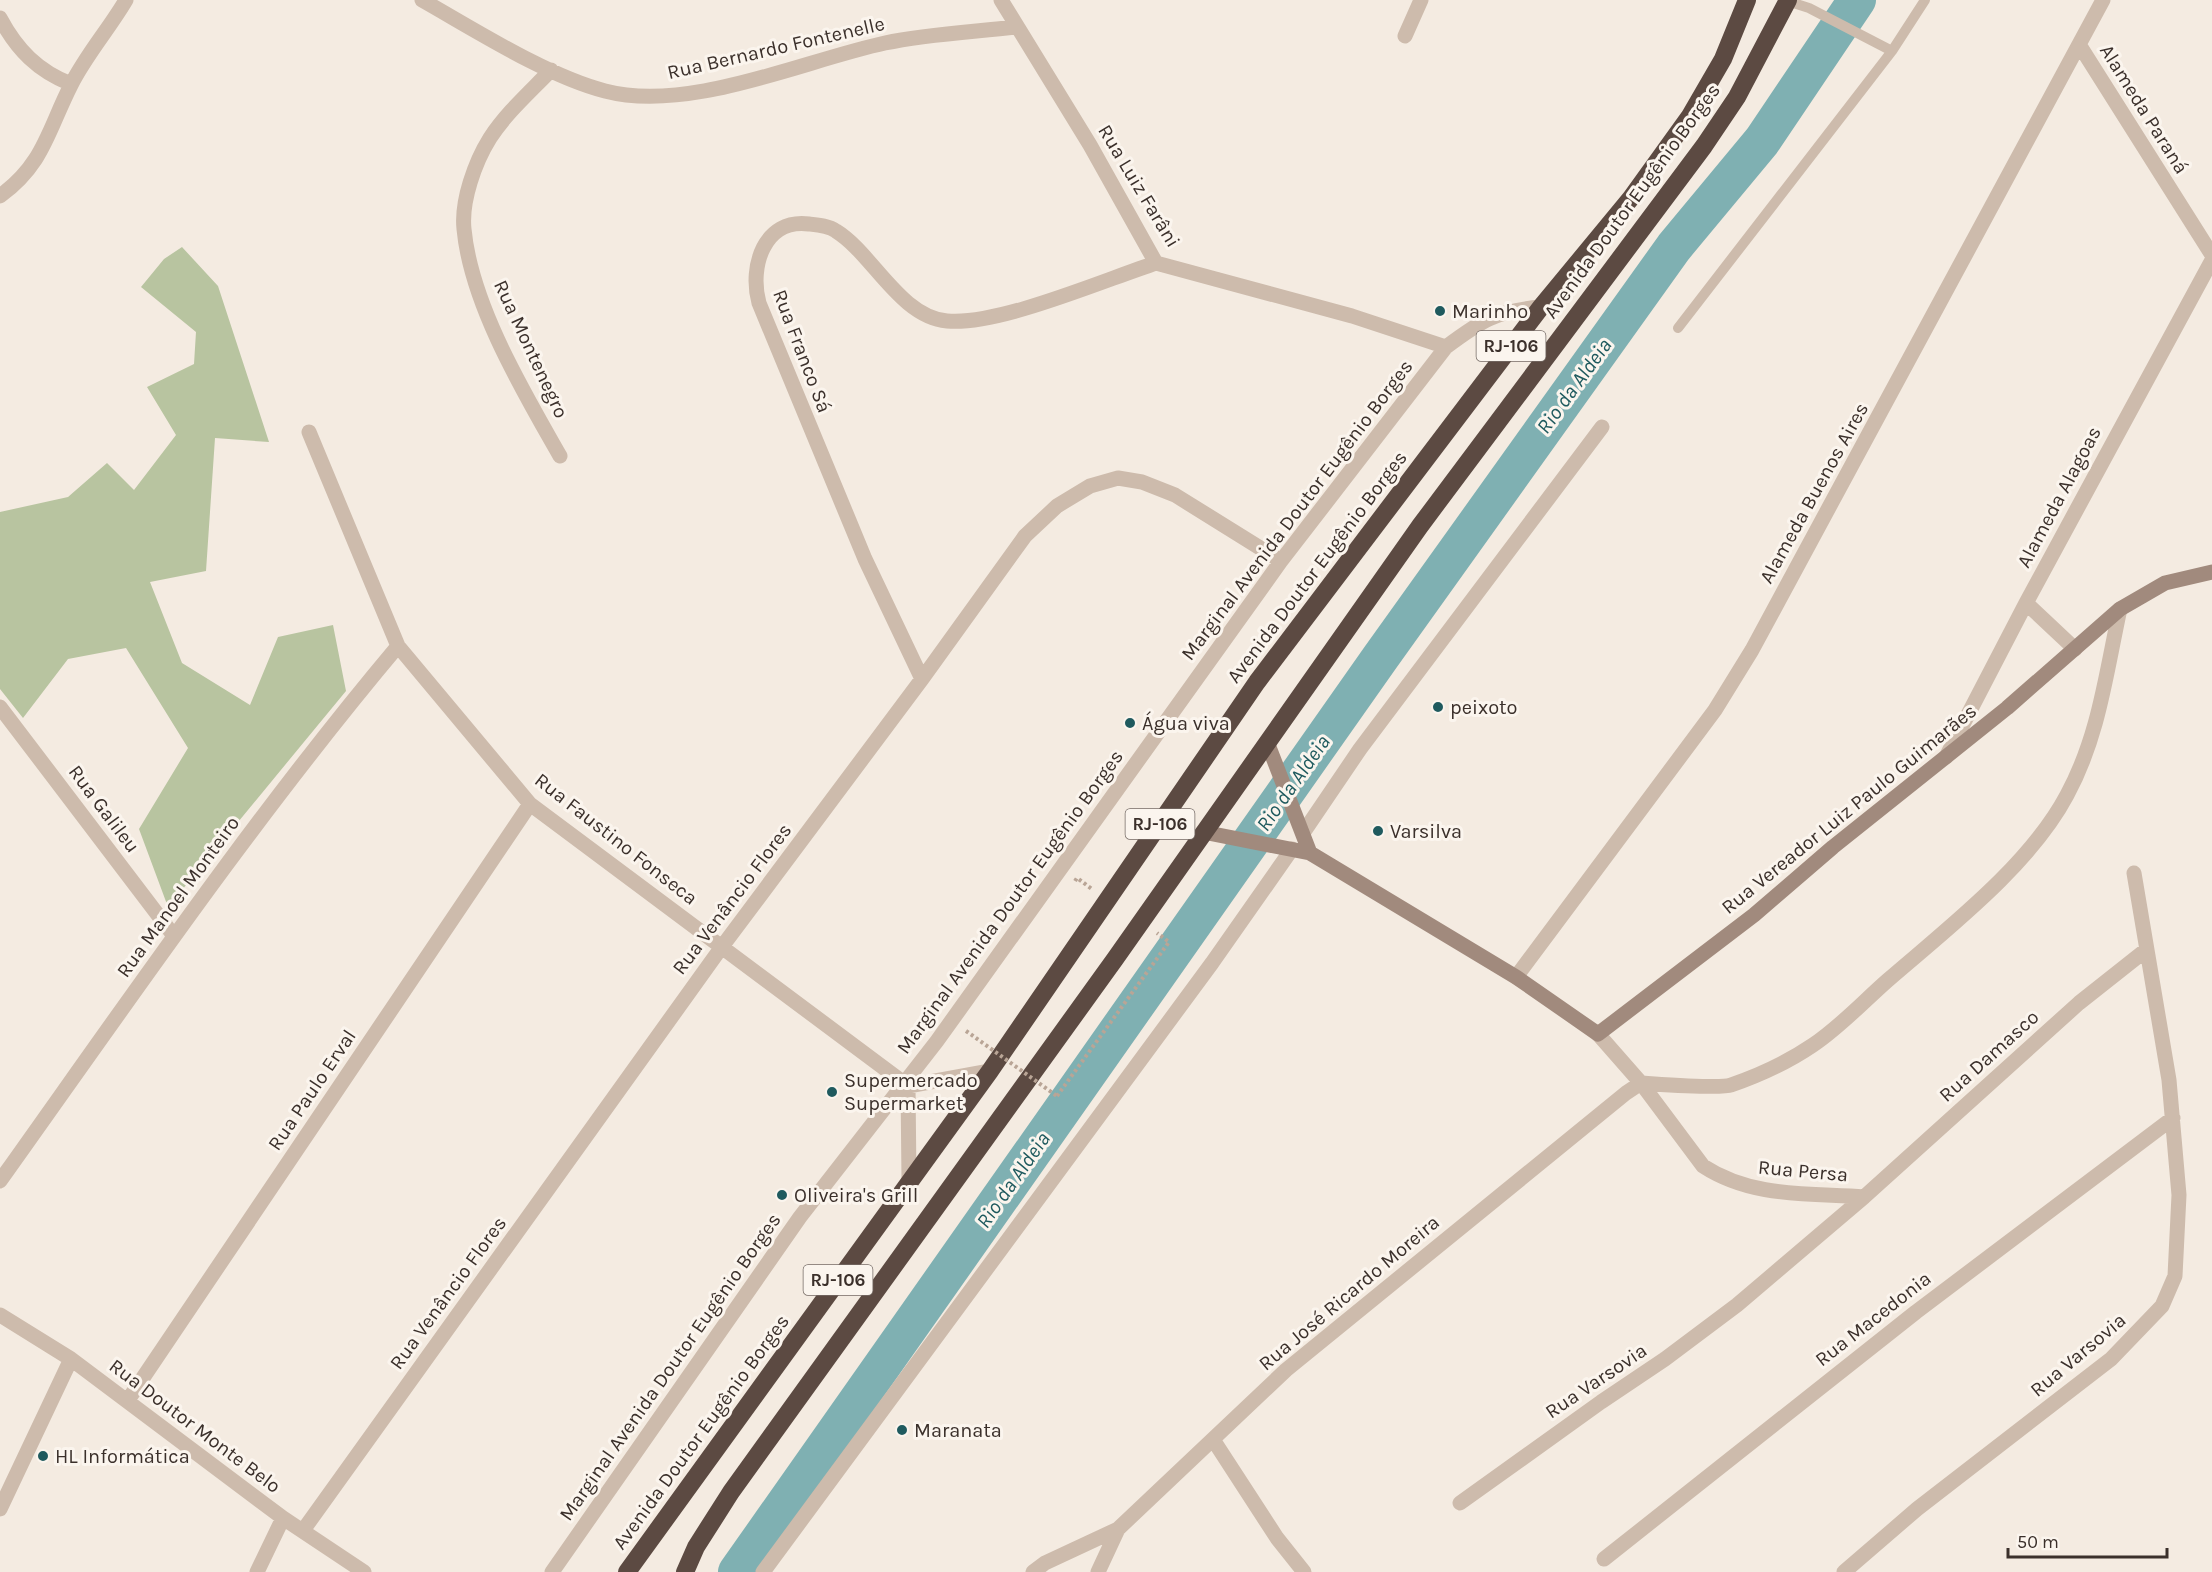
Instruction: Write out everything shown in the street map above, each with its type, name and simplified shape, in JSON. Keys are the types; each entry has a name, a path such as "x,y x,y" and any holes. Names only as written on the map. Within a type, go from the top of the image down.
{"highway":[{"name":"Avenida Doutor Eugênio Borges","path":"627,1572 754,1400 909,1180 990,1071 1257,682 1540,307 1631,198 1690,116 1723,59 1747,0"},
{"name":"Avenida Doutor Eugênio Borges","path":"685,1572 696,1547 738,1482 1141,921 1420,526 1704,146 1737,97 1788,1"},
{"path":"675,1572 696,1547"}],"street":[{"path":"0,196 26,175 46,144 71,84 126,0"},
{"name":"Rua Bernardo Fontenelle","path":"422,0 551,70 607,91 642,97 684,94 886,43 1016,27"},
{"name":"Rua Luiz Farâni","path":"1000,0 1090,145 1156,263 1352,316 1446,347"},
{"path":"1405,36 1421,0"},
{"name":"Alameda Buenos Aires","path":"1516,977 1715,710 1752,650 2103,0"},
{"path":"0,18 23,54 47,74 71,84"},
{"name":"Alameda Paraná","path":"2080,46 2212,255"},
{"name":"Rua Montenegro","path":"551,70 491,137 478,160 467,198 464,228 470,263 485,311 560,456"},
{"name":"Rua Franco Sá","path":"922,679 855,537 759,303 754,284 763,249 772,234 785,226 799,223 835,230 858,250 906,302 945,321 972,320 1022,309 1156,263"},
{"name":"Alameda Alagoas","path":"1946,757 2026,603 2212,260"},
{"name":"Marginal Avenida Doutor Eugênio Borges","path":"552,1572 800,1217 906,1085 1281,561 1446,347 1476,324 1506,310 1540,307"},
{"path":"1303,833 1360,748 1602,427"},
{"name":"Rua Faustino Fonseca","path":"309,432 398,646 530,804 906,1085"},
{"name":"Rua Venâncio Flores","path":"304,1529 721,948 922,679 1025,536 1057,506 1090,486 1118,478 1142,482 1175,495 1281,561"},
{"name":"Rua Vereador Luiz Paulo Guimarães","path":"1598,1034 1754,915 1841,839 1946,757 2120,609 2165,583 2212,572"},
{"path":"2026,603 2075,649"},
{"path":"1203,832 1310,853 1516,977 1598,1034 1641,1083 1728,1086 1774,1067 1814,1044 1962,915 2026,852 2049,825 2067,795 2091,745 2110,668 2120,609"},
{"name":"Rua Manoel Monteiro","path":"0,1181 174,936 327,731 398,646"},
{"name":"Rua Galileu","path":"0,707 174,936"},
{"path":"1267,742 1310,853"},
{"name":"Rua Paulo Erval","path":"128,1400 530,804"},
{"path":"763,1572 1212,963 1286,848"},
{"name":"Rua Varsovia","path":"1844,1572 1917,1509 2110,1359 2162,1306 2175,1276 2179,1195 2173,1118 2169,1080 2134,873"},
{"name":"Rua Damasco","path":"1864,1197 2079,1003 2146,950"},
{"path":"909,1180 906,1085 990,1071"},
{"name":"Rua Persa","path":"1641,1083 1703,1166 1717,1175 1740,1186 1777,1192 1864,1197"},
{"name":"Rua José Ricardo Moreira","path":"1118,1529 1214,1441 1286,1370 1641,1083"},
{"name":"Rua Macedonia","path":"1604,1559 1916,1312 2173,1118"},
{"name":"Rua Varsovia","path":"1460,1503 1710,1325 1864,1197"},
{"name":"Rua Doutor Monte Belo","path":"0,1315 71,1359 283,1518 304,1529 364,1572"},
{"path":"0,1509 71,1359"},
{"path":"1214,1441 1277,1538 1304,1572"},
{"path":"257,1572 283,1518"},
{"path":"1033,1572 1045,1563 1118,1529"},
{"path":"1098,1572 1118,1529"}],"lane":[{"path":"1678,328 1892,51 1925,0"},
{"path":"1788,1 1809,8 1892,51"}],"path":[{"path":"1070,888 1077,878 1108,900"},
{"path":"973,1021 966,1030 1057,1096 1169,942 1141,921"}],"green space":[{"path":"182,247 218,286 269,442 215,438 206,571 150,582 182,663 250,705 278,637 333,625 346,691 168,907 139,829 188,748 126,648 68,659 23,718 0,689 0,512 68,497 107,463 134,490 176,435 147,387 194,364 196,332 141,287 164,259"}],"waterway":[{"name":"Rio da Aldeia","path":"737,1572 1380,658 1674,247 1762,141 1857,0"}],"place":[{"name":"Marinho","path":"1440,311"},
{"name":"peixoto","path":"1438,707"},
{"name":"Água viva","path":"1130,723"},
{"name":"Varsilva","path":"1378,831"},
{"name":"Supermercado Supermarket","path":"832,1092"},
{"name":"Oliveira's Grill","path":"782,1195"},
{"name":"Maranata","path":"902,1430"},
{"name":"HL Informática","path":"43,1456"}]}
